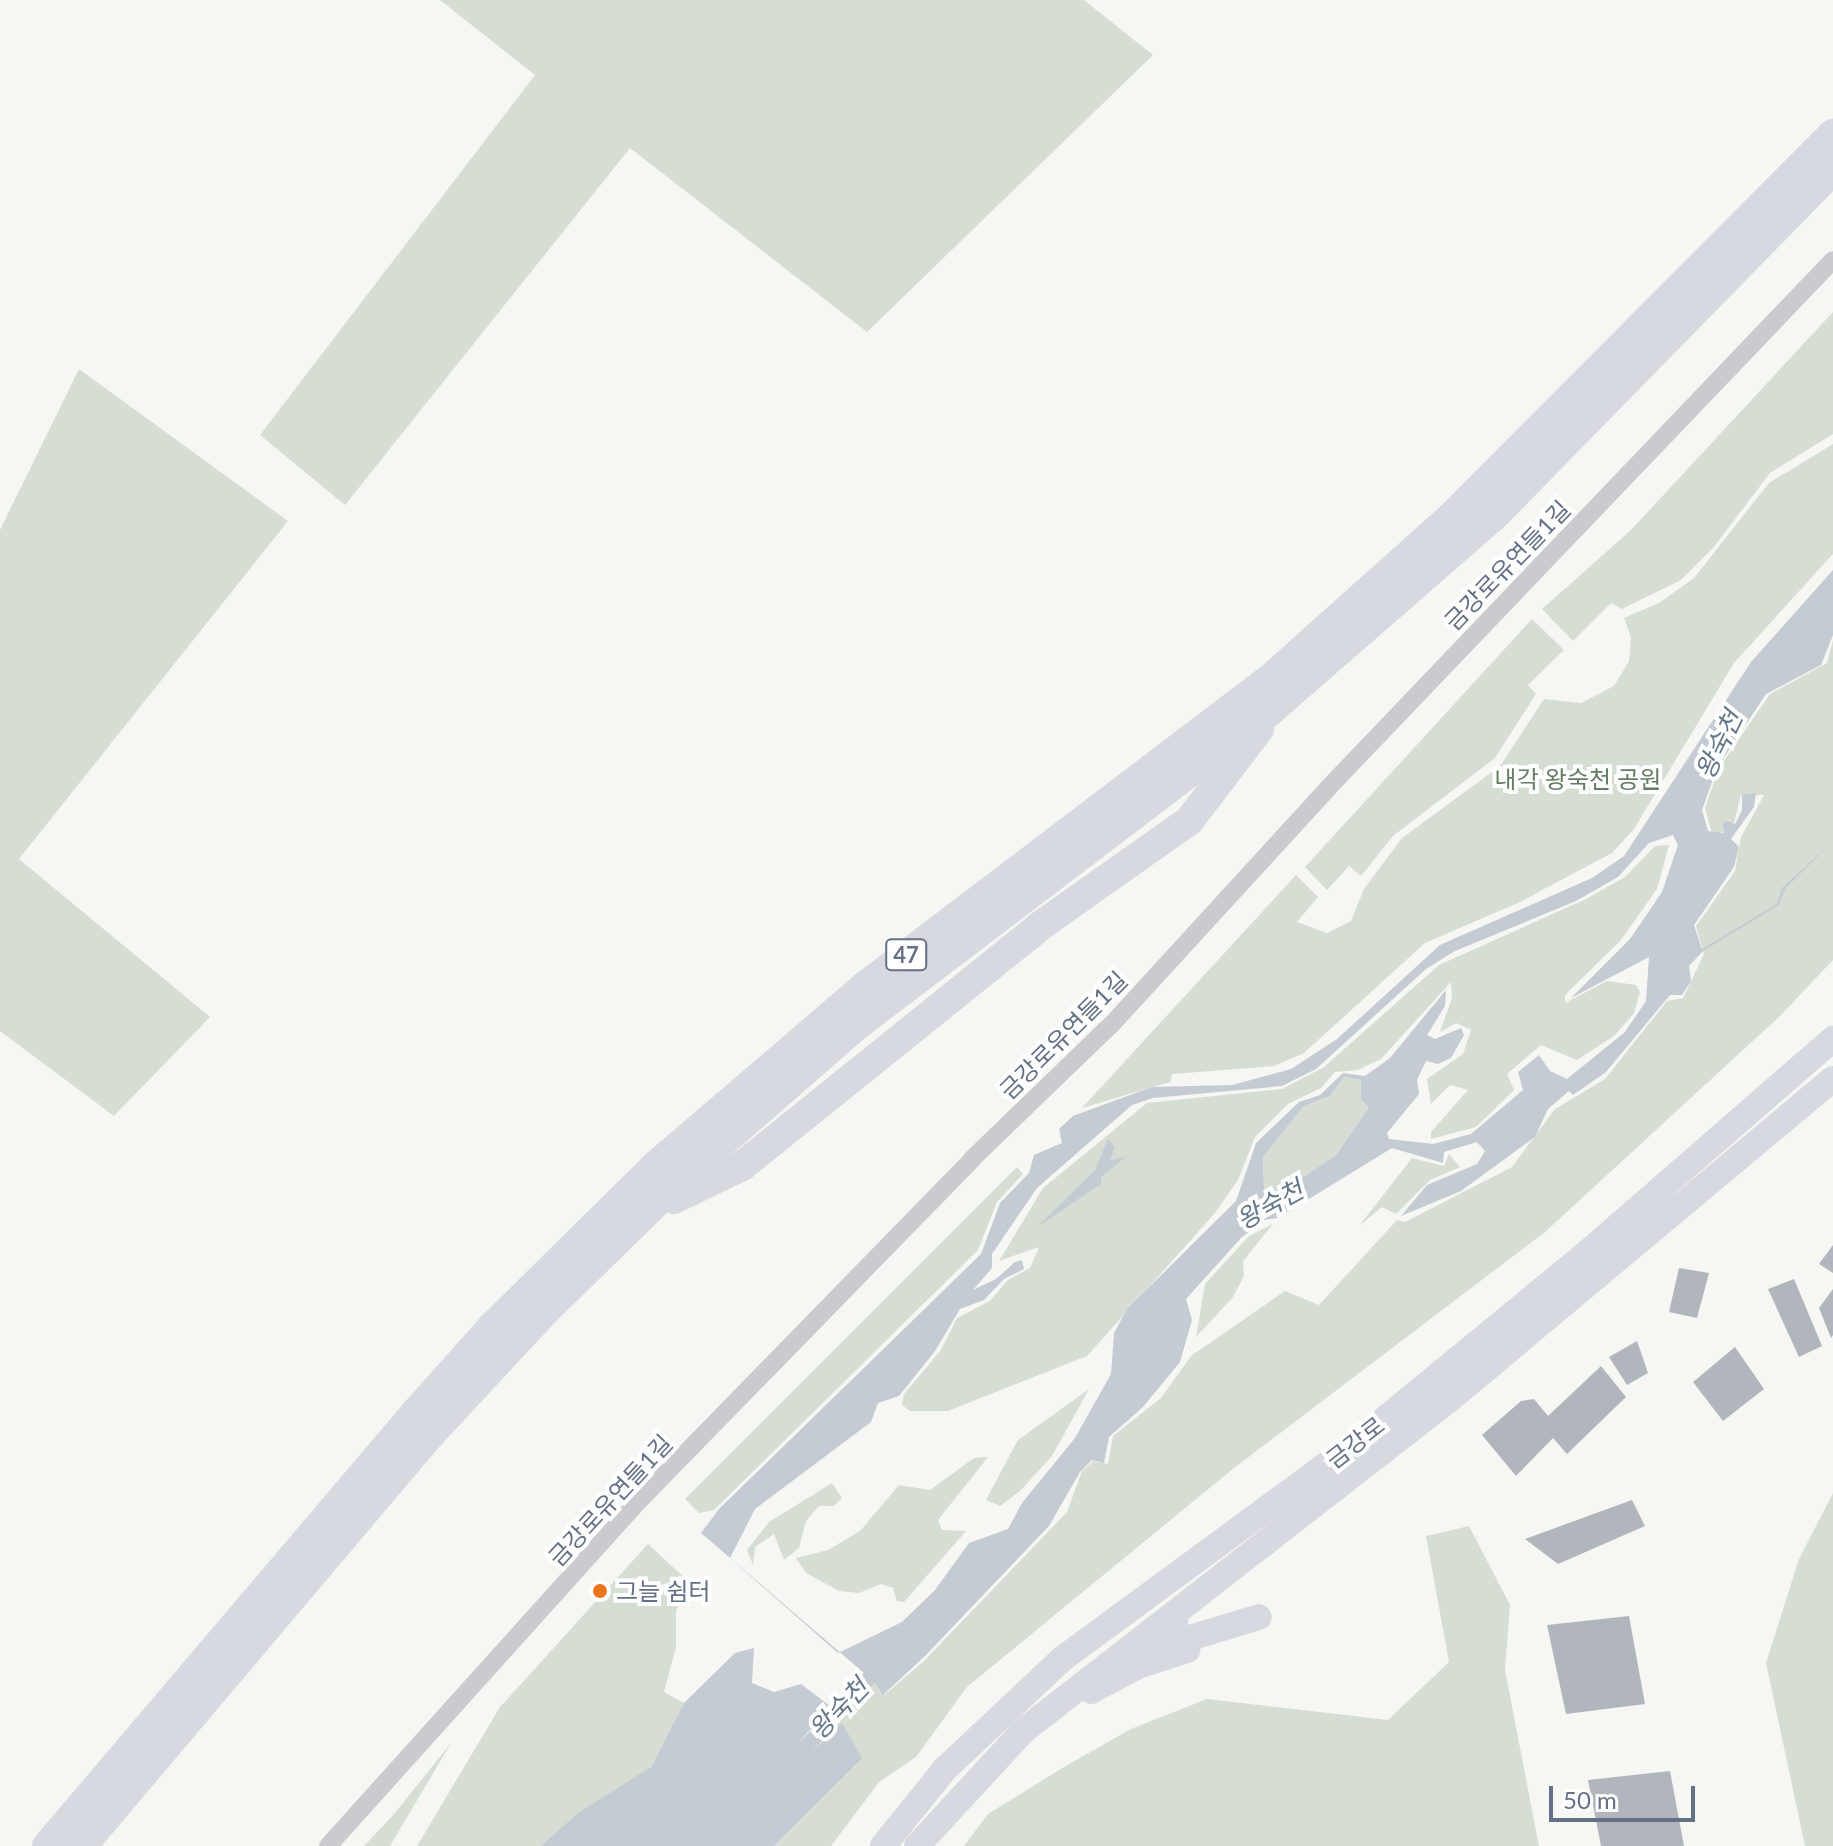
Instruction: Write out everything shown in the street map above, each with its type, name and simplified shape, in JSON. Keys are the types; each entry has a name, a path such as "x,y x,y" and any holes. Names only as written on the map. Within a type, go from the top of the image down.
{"highway":[{"name":"47","path":"47,1846 417,1411 632,1189 864,987 1271,678 1452,516 1833,134"},
{"name":"47","path":"82,1846 427,1438 644,1214 856,1026 1269,712 1494,516 1833,170"}],"main road":[{"name":"금강로","path":"883,1846 945,1769 1062,1659 1347,1450 1588,1252 1833,1039"},
{"name":"금강로","path":"917,1846 950,1808 1047,1711 1450,1399 1833,1079"},
{"path":"1259,1617 1179,1643 1163,1646 1155,1639 1313,1521 1450,1399"},
{"path":"950,1808 1104,1682 1236,1632"}],"street":[{"name":"금강로유연들1길","path":"328,1846 632,1508 972,1159 1112,1024 1350,764 1833,260"}],"green space":[{"path":"440,0 1084,0 1153,55 867,332 630,148 345,505 260,435 535,75"},
{"path":"1833,312 1833,434 1770,473 1713,548 1681,580 1622,609 1611,603 1573,641 1542,609 1631,530"},
{"path":"79,369 288,521 19,859 210,1017 114,1116 0,1031 0,530"},
{"name":"내각 왕숙천 공원","path":"1833,444 1833,554 1734,663 1634,829 1612,853 1520,902 1425,943 1304,1053 1274,1066 1172,1074 1170,1082 1082,1108 1296,875 1318,897 1297,922 1327,933 1351,921 1364,889 1402,838 1500,766 1544,699 1581,703 1614,686 1629,661 1631,637 1624,618 1659,603 1694,578 1769,483"},
{"name":"내각 왕숙천 공원","path":"1532,619 1564,650 1528,685 1536,694 1495,758 1393,836 1361,876 1349,866 1327,890 1305,867"},
{"path":"1833,640 1833,960 1780,1016 1545,1232 1234,1468 967,1687 916,1757 879,1782 831,1846 774,1846 861,1758 809,1755 875,1683 884,1695 923,1662 1067,1512 1082,1471 1093,1461 1108,1464 1113,1436 1161,1398 1191,1356 1285,1291 1319,1305 1397,1220 1405,1222 1512,1167 1555,1109 1605,1079 1667,1001 1683,998 1704,954 1696,926 1735,871 1741,837 1764,795 1741,795 1734,823 1727,819 1723,832 1712,834 1705,808 1719,768 1770,694 1827,663"},
{"path":"1669,845 1657,889 1621,940 1565,995 1565,1003 1607,981 1636,985 1640,992 1634,1013 1614,1036 1577,1060 1541,1045 1507,1074 1514,1090 1476,1127 1431,1139 1431,1132 1468,1090 1450,1085 1431,1104 1427,1079 1463,1054 1471,1030 1456,1023 1440,1032 1452,998 1451,982 1381,1059 1358,1070 1335,1072 1321,1088 1288,1104 1255,1137 1238,1180 1215,1213 1087,1356 948,1411 910,1411 902,1405 904,1394 941,1350 957,1318 990,1301 1008,1280 1030,1268 1039,1247 999,1261 1043,1188 1147,1103 1282,1089 1324,1067 1439,965 1586,899 1625,877 1655,846"},
{"path":"1344,1077 1361,1080 1361,1098 1369,1107 1336,1155 1296,1182 1273,1192 1264,1190 1263,1157 1304,1106 1330,1096"},
{"path":"1449,1154 1460,1167 1430,1180 1396,1214 1382,1207 1359,1226 1412,1158 1444,1166"},
{"path":"1017,1167 1023,1174 997,1202 978,1250 714,1510 699,1513 685,1499"},
{"path":"1273,1224 1243,1261 1244,1276 1233,1297 1196,1337 1205,1284 1249,1236"},
{"path":"1089,1389 1052,1456 1020,1491 1000,1506 986,1500 1018,1440"},
{"path":"988,1457 938,1520 942,1530 966,1531 904,1602 897,1601 893,1588 881,1584 859,1593 839,1591 806,1573 796,1558 828,1550 860,1531 899,1485 930,1490 974,1458"},
{"path":"832,1483 842,1498 834,1506 819,1506 806,1521 799,1548 784,1560 774,1534 755,1547 753,1565 747,1550 769,1522"},
{"path":"1833,1493 1833,1846 1805,1846 1766,1663 1799,1559"},
{"path":"1469,1526 1510,1605 1505,1670 1539,1846 964,1846 988,1814 1064,1767 1131,1729 1207,1699 1388,1720 1449,1662 1426,1536"},
{"path":"648,1544 688,1581 676,1611 676,1647 664,1692 684,1703 651,1767 541,1846 417,1846 500,1707"},
{"path":"451,1743 390,1846 364,1846 395,1813"}],"water":[{"name":"왕숙천","path":"1833,570 1833,635 1821,665 1766,694 1717,768 1702,810 1708,831 1724,833 1723,825 1727,820 1735,824 1742,810 1742,795 1756,793 1754,807 1731,839 1739,847 1734,867 1694,925 1702,949 1777,904 1782,888 1833,841 1785,889 1779,905 1703,951 1689,966 1691,981 1682,995 1670,995 1606,1072 1573,1095 1569,1091 1548,1109 1535,1137 1461,1191 1401,1216 1427,1185 1477,1164 1485,1151 1477,1142 1444,1152 1443,1163 1392,1148 1278,1218 1263,1220 1241,1238 1186,1299 1192,1320 1180,1362 1143,1407 1109,1437 1104,1463 1092,1460 1080,1472 1049,1526 925,1656 883,1695 875,1683 809,1755 842,1723 862,1758 774,1846 541,1846 578,1813 651,1767 684,1703 735,1653 754,1648 752,1683 774,1692 801,1684 830,1706 797,1745 864,1673 840,1652 902,1622 935,1590 969,1543 1008,1529 1022,1503 1075,1438 1111,1374 1114,1333 1127,1309 1236,1201 1256,1143 1299,1102 1320,1095 1343,1073 1365,1076 1390,1058 1446,990 1445,1006 1427,1035 1435,1039 1461,1028 1464,1035 1451,1058 1438,1064 1426,1061 1417,1080 1419,1094 1387,1133 1389,1139 1433,1144 1471,1134 1523,1090 1518,1072 1539,1055 1550,1071 1567,1079 1625,1032 1646,1001 1649,957 1571,998 1630,939 1662,892 1678,845 1673,835 1649,843 1618,877 1576,901 1455,951 1426,969 1316,1069 1282,1086 1153,1098 1132,1105 1037,1188 992,1254 992,1268 973,1290 996,1279 1015,1262 1022,1260 1024,1269 1004,1279 984,1300 960,1309 935,1351 899,1396 878,1403 871,1422 755,1509 730,1558 701,1533 719,1509 981,1254 1000,1203 1029,1173 1034,1155 1062,1143 1059,1129 1073,1116 1152,1087 1232,1085 1291,1069 1337,1039 1440,945 1592,878 1624,856 1751,662","holes":["1344,1077 1361,1080 1361,1099 1369,1107 1336,1155 1296,1182 1273,1192 1264,1190 1263,1157 1304,1106 1330,1096"]},
{"path":"1108,1139 1115,1147 1110,1161 1127,1156 1101,1177 1101,1184 1037,1227 1095,1170"}],"building":[{"path":"1833,1245 1833,1273 1819,1264"},
{"path":"1679,1268 1709,1273 1697,1318 1669,1312"},
{"path":"1794,1279 1822,1346 1799,1357 1768,1289"},
{"path":"1833,1289 1833,1335 1831,1338 1819,1308"},
{"path":"1637,1341 1648,1373 1627,1385 1609,1357"},
{"path":"1735,1347 1764,1389 1723,1421 1693,1382"},
{"path":"1601,1366 1626,1397 1567,1454 1553,1438 1516,1476 1482,1435 1521,1401 1534,1399 1548,1416"},
{"path":"1632,1500 1645,1526 1558,1564 1525,1539"},
{"path":"1629,1616 1645,1704 1566,1714 1547,1625"},
{"path":"1670,1771 1684,1846 1601,1846 1588,1780"}],"place":[{"name":"그늘 쉼터","path":"600,1591"}]}
